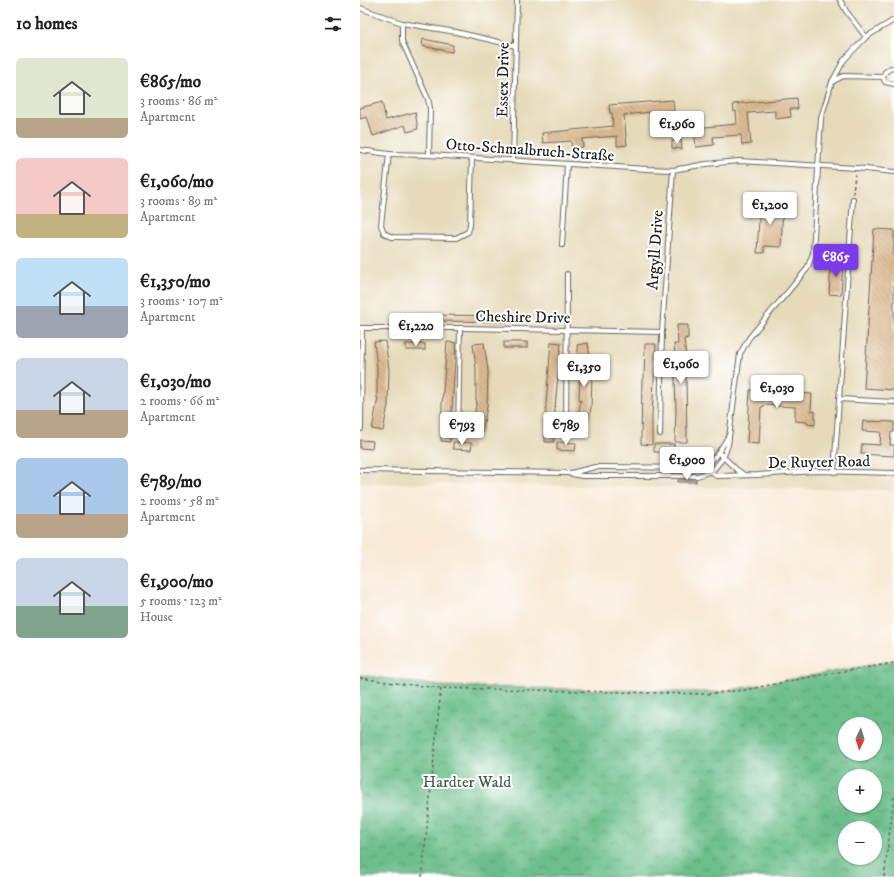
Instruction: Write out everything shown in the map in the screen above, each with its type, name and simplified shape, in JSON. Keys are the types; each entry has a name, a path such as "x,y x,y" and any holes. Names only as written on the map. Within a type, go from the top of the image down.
{"lane":[{"name":"Essex Drive","path":"513,161 517,0"},
{"path":"840,0 846,11 866,37"},
{"path":"360,8 402,23 456,32 516,46"},
{"path":"360,470 567,474 582,476 697,476 714,469 723,458 728,446 740,354 749,338 807,269 813,253 821,118 832,82 844,60 866,37 888,22 894,20"},
{"path":"402,23 402,41 428,99 430,108 428,155"},
{"path":"883,77 885,72 891,68 894,69"},
{"path":"832,82 843,76 883,77"},
{"path":"883,77 885,82 894,84"},
{"name":"Otto-Schmalbruch-Straße","path":"360,150 389,154 673,170 706,164 740,162 818,165 894,172"},
{"path":"389,154 382,226 384,234 392,237 456,238 468,232 470,225 472,158"},
{"path":"562,245 567,165"},
{"name":"Argyll Drive","path":"660,434 662,332 673,170"},
{"path":"834,472 853,199"},
{"path":"566,436 567,274"},
{"path":"360,429 361,328"},
{"name":"Cheshire Drive","path":"361,328 460,328 662,332"},
{"path":"458,432 460,328"},
{"path":"840,399 894,402"},
{"path":"567,474 595,467 699,468 706,466 710,462 730,432"},
{"name":"De Ruyter Road","path":"718,452 737,470 745,475"},
{"path":"706,466 710,471"},
{"name":"De Ruyter Road","path":"710,471 716,476 815,471 894,473"}],"path":[{"path":"853,199 856,168"},
{"path":"360,678 441,688 638,693 721,693 894,664"},
{"path":"422,877 441,688"},
{"path":"884,877 894,797"}],"shaded area":[{"path":"360,0 894,0 894,490 360,483"}],"green space":[{"name":"Hardter Wald","path":"894,661 894,877 360,877 360,675 441,686 719,692"}],"building":[{"path":"423,39 453,45 452,52 422,46"},
{"path":"797,98 798,109 790,109 791,117 775,119 775,111 748,113 751,144 742,145 741,135 713,137 714,145 696,147 694,128 737,124 736,111 734,112 733,104"},
{"path":"673,100 674,110 666,111 666,118 652,119 651,112 624,115 627,145 617,146 617,136 582,139 583,147 572,148 571,141 543,143 542,133 613,126 612,113 610,113 609,105"},
{"path":"382,102 386,120 415,112 418,129 407,132 405,125 373,136 367,117 360,119 360,108"},
{"path":"681,140 682,149 672,148 672,141"},
{"path":"760,203 783,204 781,247 764,246 764,253 757,253"},
{"path":"874,229 894,230 894,390 864,388"},
{"path":"831,262 843,263 841,295 829,294"},
{"path":"427,315 525,316 525,322 427,321"},
{"path":"677,325 688,325 688,338 684,339 686,357 684,357 686,378 687,442 675,442 676,409 673,364 676,364 674,344 678,344"},
{"path":"385,341 389,369 388,405 383,431 372,429 378,398 377,367 374,342"},
{"path":"447,342 456,343 450,442 441,441 442,404"},
{"path":"504,342 527,342 527,348 504,348"},
{"path":"551,342 561,343 555,408 554,442 545,442 546,404"},
{"path":"484,343 488,371 487,407 482,433 471,431 477,400 476,369 473,344"},
{"path":"588,343 592,372 591,408 586,433 575,431 581,400 579,400 580,370 577,345"},
{"path":"406,344 425,344 425,350 406,350"},
{"path":"645,344 656,344 652,445 641,444 642,379 644,379"},
{"path":"750,390 812,394 811,411 815,411 815,425 807,424 808,422 795,421 795,407 764,405 761,407 759,444 747,443"},
{"path":"863,421 894,422 894,432 891,432 890,445 894,445 894,456 861,454 862,444 880,445 881,432 862,431"},
{"path":"360,440 373,441 372,449 360,448"},
{"path":"453,442 472,443 471,450 453,449"},
{"path":"557,442 576,443 575,451 557,450"},
{"path":"654,444 674,444 674,452 654,452"},
{"path":"678,480 696,480 696,482 678,482"}]}
